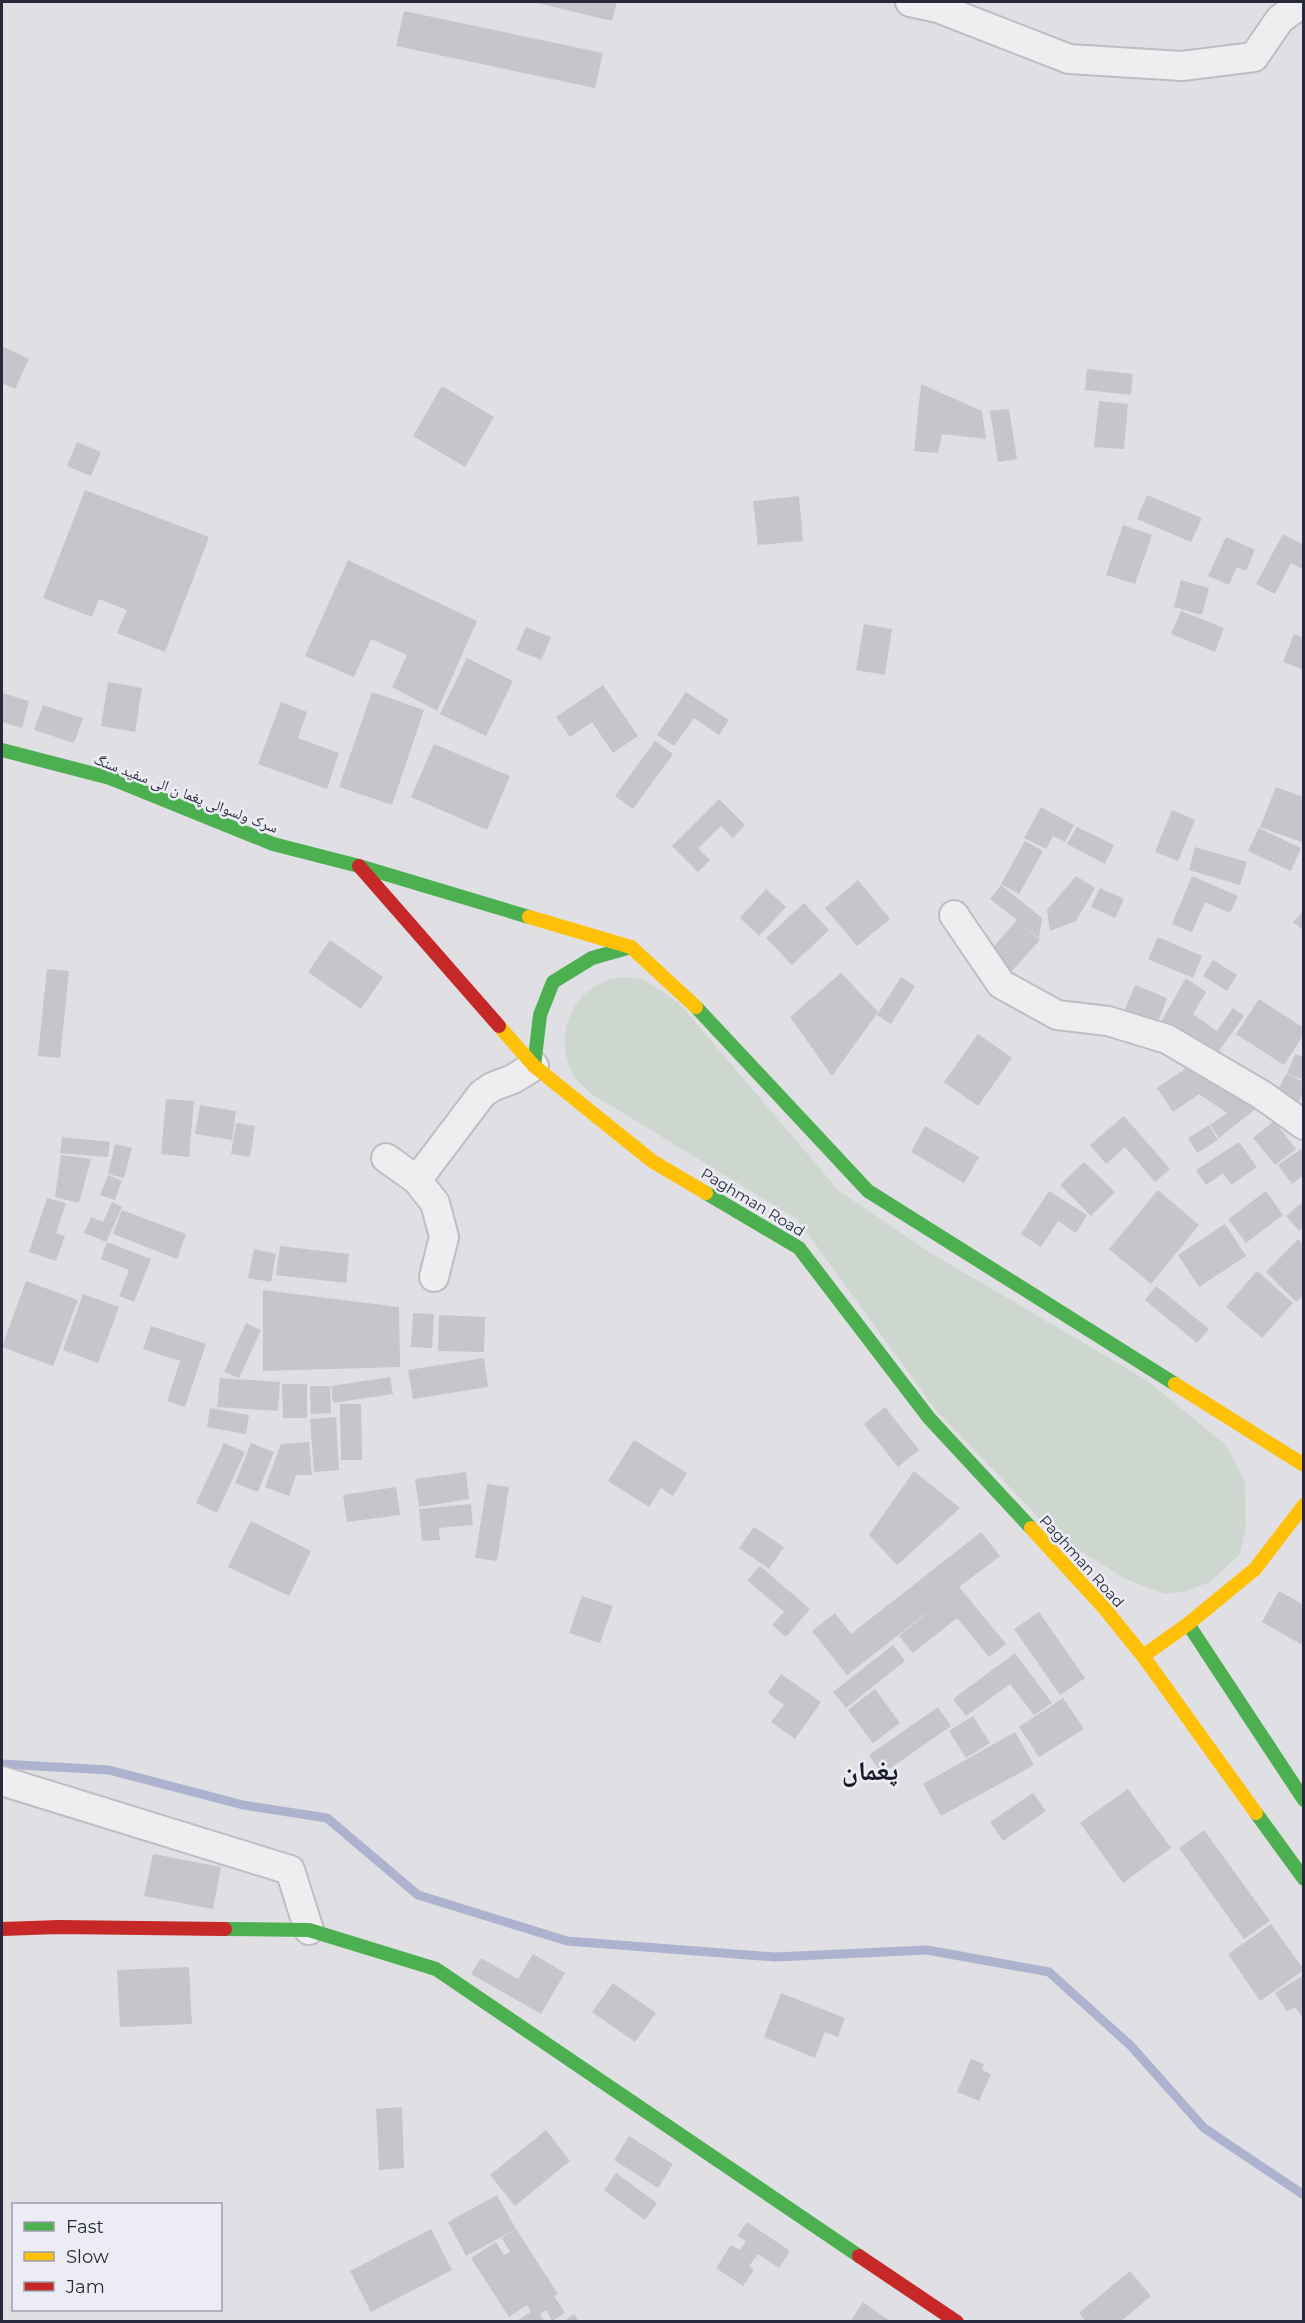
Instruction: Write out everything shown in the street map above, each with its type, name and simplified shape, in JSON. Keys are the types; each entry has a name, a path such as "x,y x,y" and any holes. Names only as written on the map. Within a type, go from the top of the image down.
{"main road":[{"name":"سرک ولسوالی پغما ن الی سفید سنگ","path":"2,750 110,778 273,844 359,866 631,947"},
{"name":"Paghman Road","path":"359,866 534,1065 652,1161 800,1248 930,1418 1105,1609 1143,1656 1304,1879"},
{"path":"534,1065 540,1015 553,982 592,958 631,947 710,1019 868,1191 1304,1465"},
{"path":"1143,1656 1188,1624 1255,1569 1304,1505"},
{"path":"1188,1624 1304,1800"},
{"path":"2,1929 59,1927 309,1930 436,1969 957,2322"}],"street":[{"path":"910,2 938,8 1069,59 1182,66 1254,57 1280,19 1304,2"},
{"path":"954,915 1001,984 1057,1015 1108,1021 1167,1039 1262,1095 1304,1125"},
{"path":"417,1180 482,1094 492,1087 513,1079 534,1065"},
{"path":"386,1158 417,1180 435,1203 444,1237 434,1277"},
{"path":"2,1781 290,1870 309,1930"}],"shaded area":[{"path":"621,977 643,979 679,1003 838,1190 929,1252 1145,1379 1227,1446 1245,1483 1246,1527 1240,1554 1210,1582 1183,1592 1165,1594 1126,1579 1056,1536 935,1409 797,1219 590,1093 574,1076 565,1050 567,1024 572,1012 578,1001 588,991 599,984"}],"building":[{"path":"533,2 617,2 612,21"},
{"path":"404,11 603,53 595,88 396,46"},
{"path":"2,346 29,359 15,389 2,383"},
{"path":"1087,369 1133,374 1131,395 1085,390"},
{"path":"921,384 982,411 986,439 942,434 938,453 914,451"},
{"path":"442,386 494,417 465,467 413,436"},
{"path":"1099,401 1128,404 1124,449 1094,447"},
{"path":"1009,409 1017,459 998,462 990,411"},
{"path":"77,442 101,452 91,476 67,466"},
{"path":"85,490 209,537 165,652 117,633 127,610 99,599 92,617 43,598"},
{"path":"1147,495 1202,518 1191,542 1137,519"},
{"path":"799,496 803,541 758,545 753,501"},
{"path":"1123,525 1152,535 1135,584 1106,575"},
{"path":"1283,534 1304,545 1304,570 1291,563 1275,594 1256,584"},
{"path":"1226,537 1255,550 1246,571 1237,567 1229,585 1208,576"},
{"path":"348,560 477,621 437,711 392,687 407,655 371,639 354,677 305,656"},
{"path":"1181,580 1209,588 1202,615 1174,607"},
{"path":"1181,611 1224,628 1215,652 1171,634"},
{"path":"864,624 892,629 885,675 856,670"},
{"path":"526,627 551,637 541,660 516,650"},
{"path":"1294,634 1304,638 1304,670 1283,662"},
{"path":"467,658 513,681 486,736 440,714"},
{"path":"108,682 142,688 135,732 101,726"},
{"path":"603,685 638,736 613,753 592,722 570,737 556,717"},
{"path":"372,692 424,710 392,805 339,787"},
{"path":"686,692 729,720 719,735 694,718 674,746 657,735"},
{"path":"2,693 29,701 22,728 2,722"},
{"path":"281,702 307,712 298,738 339,753 327,789 258,764"},
{"path":"43,705 83,718 74,743 34,730"},
{"path":"655,741 673,754 633,809 615,796"},
{"path":"434,744 510,776 487,830 411,797"},
{"path":"1276,787 1304,797 1304,843 1260,827"},
{"path":"719,799 745,825 733,838 721,826 698,848 710,860 698,872 672,846"},
{"path":"1041,807 1074,825 1065,842 1053,836 1046,849 1024,838"},
{"path":"1172,810 1195,820 1178,861 1155,852"},
{"path":"1077,827 1114,845 1105,864 1067,844"},
{"path":"1259,828 1301,848 1291,871 1248,851"},
{"path":"1025,841 1043,851 1019,894 1001,884"},
{"path":"1195,847 1247,862 1240,885 1189,870"},
{"path":"1076,876 1095,888 1076,921 1050,931 1047,910"},
{"path":"1192,876 1238,896 1230,913 1205,902 1192,932 1172,924"},
{"path":"858,880 890,919 857,946 825,908"},
{"path":"1001,885 1042,918 1039,938 1021,924 1040,940 1010,973 988,953 1017,920 990,899"},
{"path":"1100,888 1124,899 1115,918 1091,907"},
{"path":"766,889 786,907 759,936 740,918"},
{"path":"804,903 829,930 792,965 766,938"},
{"path":"1304,910 1304,931 1293,922"},
{"path":"1158,937 1202,956 1193,978 1148,959"},
{"path":"330,940 383,977 361,1009 308,972"},
{"path":"1213,960 1237,975 1227,991 1203,976"},
{"path":"47,969 69,971 60,1058 38,1056"},
{"path":"841,973 878,1012 832,1076 790,1017"},
{"path":"901,977 915,986 891,1024 877,1015"},
{"path":"1186,978 1206,992 1193,1014 1217,1031 1233,1008 1244,1016 1216,1055 1161,1022"},
{"path":"1135,985 1167,998 1155,1030 1122,1017"},
{"path":"1259,999 1304,1028 1304,1034 1284,1065 1236,1034"},
{"path":"978,1034 1012,1058 978,1106 944,1082"},
{"path":"1295,1054 1304,1057 1304,1080 1287,1074"},
{"path":"1195,1062 1258,1107 1219,1138 1210,1125 1227,1113 1199,1094 1173,1112 1157,1088"},
{"path":"1286,1074 1304,1082 1304,1091 1295,1110 1276,1094"},
{"path":"166,1099 194,1101 189,1157 161,1154"},
{"path":"200,1105 236,1111 232,1140 195,1134"},
{"path":"1124,1116 1170,1169 1155,1182 1125,1147 1106,1164 1090,1145"},
{"path":"1274,1121 1296,1149 1275,1165 1253,1138"},
{"path":"236,1123 255,1126 250,1157 231,1154"},
{"path":"1209,1125 1218,1140 1197,1153 1188,1138"},
{"path":"925,1126 979,1157 964,1183 911,1152"},
{"path":"62,1137 110,1142 108,1157 60,1153"},
{"path":"1239,1142 1257,1167 1231,1185 1223,1173 1206,1185 1196,1170"},
{"path":"115,1144 132,1148 124,1178 108,1174"},
{"path":"1304,1147 1304,1175 1292,1184 1278,1165"},
{"path":"61,1155 91,1159 79,1203 55,1197"},
{"path":"1084,1162 1115,1192 1091,1216 1060,1185"},
{"path":"108,1175 122,1181 115,1200 100,1195"},
{"path":"1158,1190 1199,1225 1151,1284 1109,1249"},
{"path":"1049,1191 1087,1215 1076,1233 1058,1221 1041,1247 1021,1234"},
{"path":"1266,1191 1283,1215 1246,1243 1228,1219"},
{"path":"47,1198 66,1203 56,1233 65,1236 56,1261 29,1252"},
{"path":"1304,1201 1304,1227 1299,1231 1286,1216"},
{"path":"112,1202 122,1207 106,1242 84,1233 91,1217 103,1222"},
{"path":"122,1210 186,1234 177,1259 113,1234"},
{"path":"1225,1224 1246,1256 1199,1287 1178,1255"},
{"path":"1298,1239 1304,1245 1304,1295 1296,1302 1266,1272"},
{"path":"107,1242 151,1259 134,1302 119,1296 129,1270 101,1259"},
{"path":"280,1246 349,1254 346,1283 276,1275"},
{"path":"254,1249 276,1254 271,1282 248,1278"},
{"path":"1257,1271 1293,1303 1262,1338 1226,1307"},
{"path":"26,1281 78,1300 53,1366 2,1347"},
{"path":"1156,1286 1209,1329 1197,1343 1145,1300"},
{"path":"263,1290 399,1307 400,1367 263,1371"},
{"path":"83,1294 119,1307 98,1363 63,1350"},
{"path":"413,1313 434,1314 432,1348 411,1347"},
{"path":"439,1315 485,1317 484,1352 438,1351"},
{"path":"246,1323 261,1330 239,1378 224,1372"},
{"path":"151,1326 206,1344 185,1407 167,1401 180,1361 143,1349"},
{"path":"484,1358 488,1387 413,1399 408,1370"},
{"path":"390,1377 393,1394 333,1403 331,1386"},
{"path":"220,1378 280,1382 278,1411 217,1407"},
{"path":"282,1384 307,1384 307,1418 283,1418"},
{"path":"310,1386 330,1386 331,1413 311,1414"},
{"path":"340,1404 361,1404 362,1460 341,1460"},
{"path":"885,1407 919,1450 898,1467 864,1424"},
{"path":"210,1408 249,1415 246,1434 207,1427"},
{"path":"336,1417 339,1470 314,1472 310,1419"},
{"path":"634,1440 687,1473 673,1496 661,1488 649,1507 608,1481"},
{"path":"309,1442 312,1475 296,1475 289,1496 265,1487 281,1444"},
{"path":"224,1443 245,1452 217,1513 196,1503"},
{"path":"251,1443 274,1452 258,1492 235,1483"},
{"path":"914,1471 960,1508 897,1565 869,1535"},
{"path":"466,1472 469,1499 419,1507 415,1479"},
{"path":"487,1484 509,1487 497,1561 475,1558"},
{"path":"396,1487 400,1515 347,1522 343,1495"},
{"path":"471,1504 473,1525 439,1528 440,1540 422,1541 419,1509"},
{"path":"251,1521 311,1551 289,1596 228,1567"},
{"path":"754,1527 784,1547 769,1569 739,1548"},
{"path":"981,1532 1000,1556 959,1587 1006,1644 989,1657 957,1618 913,1653 899,1636 946,1598 847,1675 812,1631 835,1613 851,1634"},
{"path":"760,1566 810,1609 786,1637 772,1625 784,1612 747,1580"},
{"path":"1279,1591 1304,1605 1304,1646 1262,1622"},
{"path":"582,1596 613,1606 600,1643 569,1633"},
{"path":"1039,1612 1085,1678 1060,1695 1014,1629"},
{"path":"893,1645 905,1661 846,1708 833,1692"},
{"path":"1015,1653 1052,1703 1034,1715 1010,1684 966,1716 953,1699"},
{"path":"781,1674 821,1702 795,1739 771,1722 784,1705 768,1693"},
{"path":"875,1689 900,1723 873,1743 848,1710"},
{"path":"1063,1698 1084,1729 1039,1757 1019,1727"},
{"path":"938,1707 951,1726 882,1774 869,1755"},
{"path":"973,1716 990,1743 966,1758 949,1731"},
{"path":"1015,1732 1034,1765 941,1816 923,1784"},
{"path":"1128,1789 1171,1848 1123,1883 1080,1823"},
{"path":"1033,1793 1046,1811 1003,1841 990,1822"},
{"path":"1204,1830 1270,1921 1244,1939 1179,1848"},
{"path":"153,1854 221,1867 213,1909 144,1896"},
{"path":"1271,1924 1304,1970 1260,2001 1228,1954"},
{"path":"533,1954 565,1973 541,2014 471,1974 481,1958 518,1979"},
{"path":"189,1967 192,2024 120,2027 117,1970"},
{"path":"1304,1975 1304,2020 1295,2007 1287,2011 1275,1993"},
{"path":"613,1983 656,2013 635,2042 592,2012"},
{"path":"781,1993 845,2018 838,2037 825,2032 815,2058 764,2037"},
{"path":"971,2059 984,2064 982,2070 991,2074 979,2101 957,2092"},
{"path":"402,2107 404,2168 379,2170 376,2109"},
{"path":"546,2130 570,2161 515,2206 490,2175"},
{"path":"629,2136 673,2164 658,2188 614,2160"},
{"path":"616,2173 657,2203 645,2220 604,2190"},
{"path":"497,2195 516,2229 466,2256 448,2222"},
{"path":"747,2222 790,2251 779,2268 758,2254 749,2266 754,2270 743,2286 716,2268 731,2245 740,2250 746,2241 737,2236"},
{"path":"431,2229 452,2270 371,2312 350,2271"},
{"path":"516,2229 558,2294 554,2296 565,2313 552,2321 546,2310 540,2314 545,2322 520,2322 518,2320 531,2312 527,2305 509,2317 471,2258 496,2242 504,2255 510,2252 502,2238"},
{"path":"1130,2271 1151,2296 1120,2322 1086,2322 1079,2313"},
{"path":"863,2302 891,2322 850,2322"},
{"path":"574,2314 579,2322 563,2322"}],"waterway":[{"path":"2,1764 109,1770 243,1805 327,1818 418,1895 567,1941 775,1957 927,1950 1049,1972 1131,2046 1204,2128 1304,2195"}],"traffic: fast":[{"path":"2,750 110,778 273,844 359,866 529,917"},
{"path":"534,1066 540,1015 553,982 592,958 631,947"},
{"path":"696,1007 868,1191 1175,1384"},
{"path":"706,1193 799,1248 929,1418 1031,1528"},
{"path":"1188,1624 1304,1800"},
{"path":"1256,1813 1304,1879"},
{"path":"225,1929 309,1930 436,1969 859,2256"}],"traffic: slow":[{"path":"529,917 631,947 696,1007"},
{"path":"499,1026 534,1066 652,1161 706,1193"},
{"path":"1175,1384 1304,1465"},
{"path":"1143,1656 1188,1624 1255,1569 1304,1505"},
{"path":"1031,1528 1105,1609 1143,1656 1256,1813"}],"traffic: jam":[{"path":"359,866 499,1026"},
{"path":"2,1929 59,1927 225,1929"},
{"path":"859,2256 957,2322"}],"district":[{"name":"پغمان","path":"870,1770"}]}
